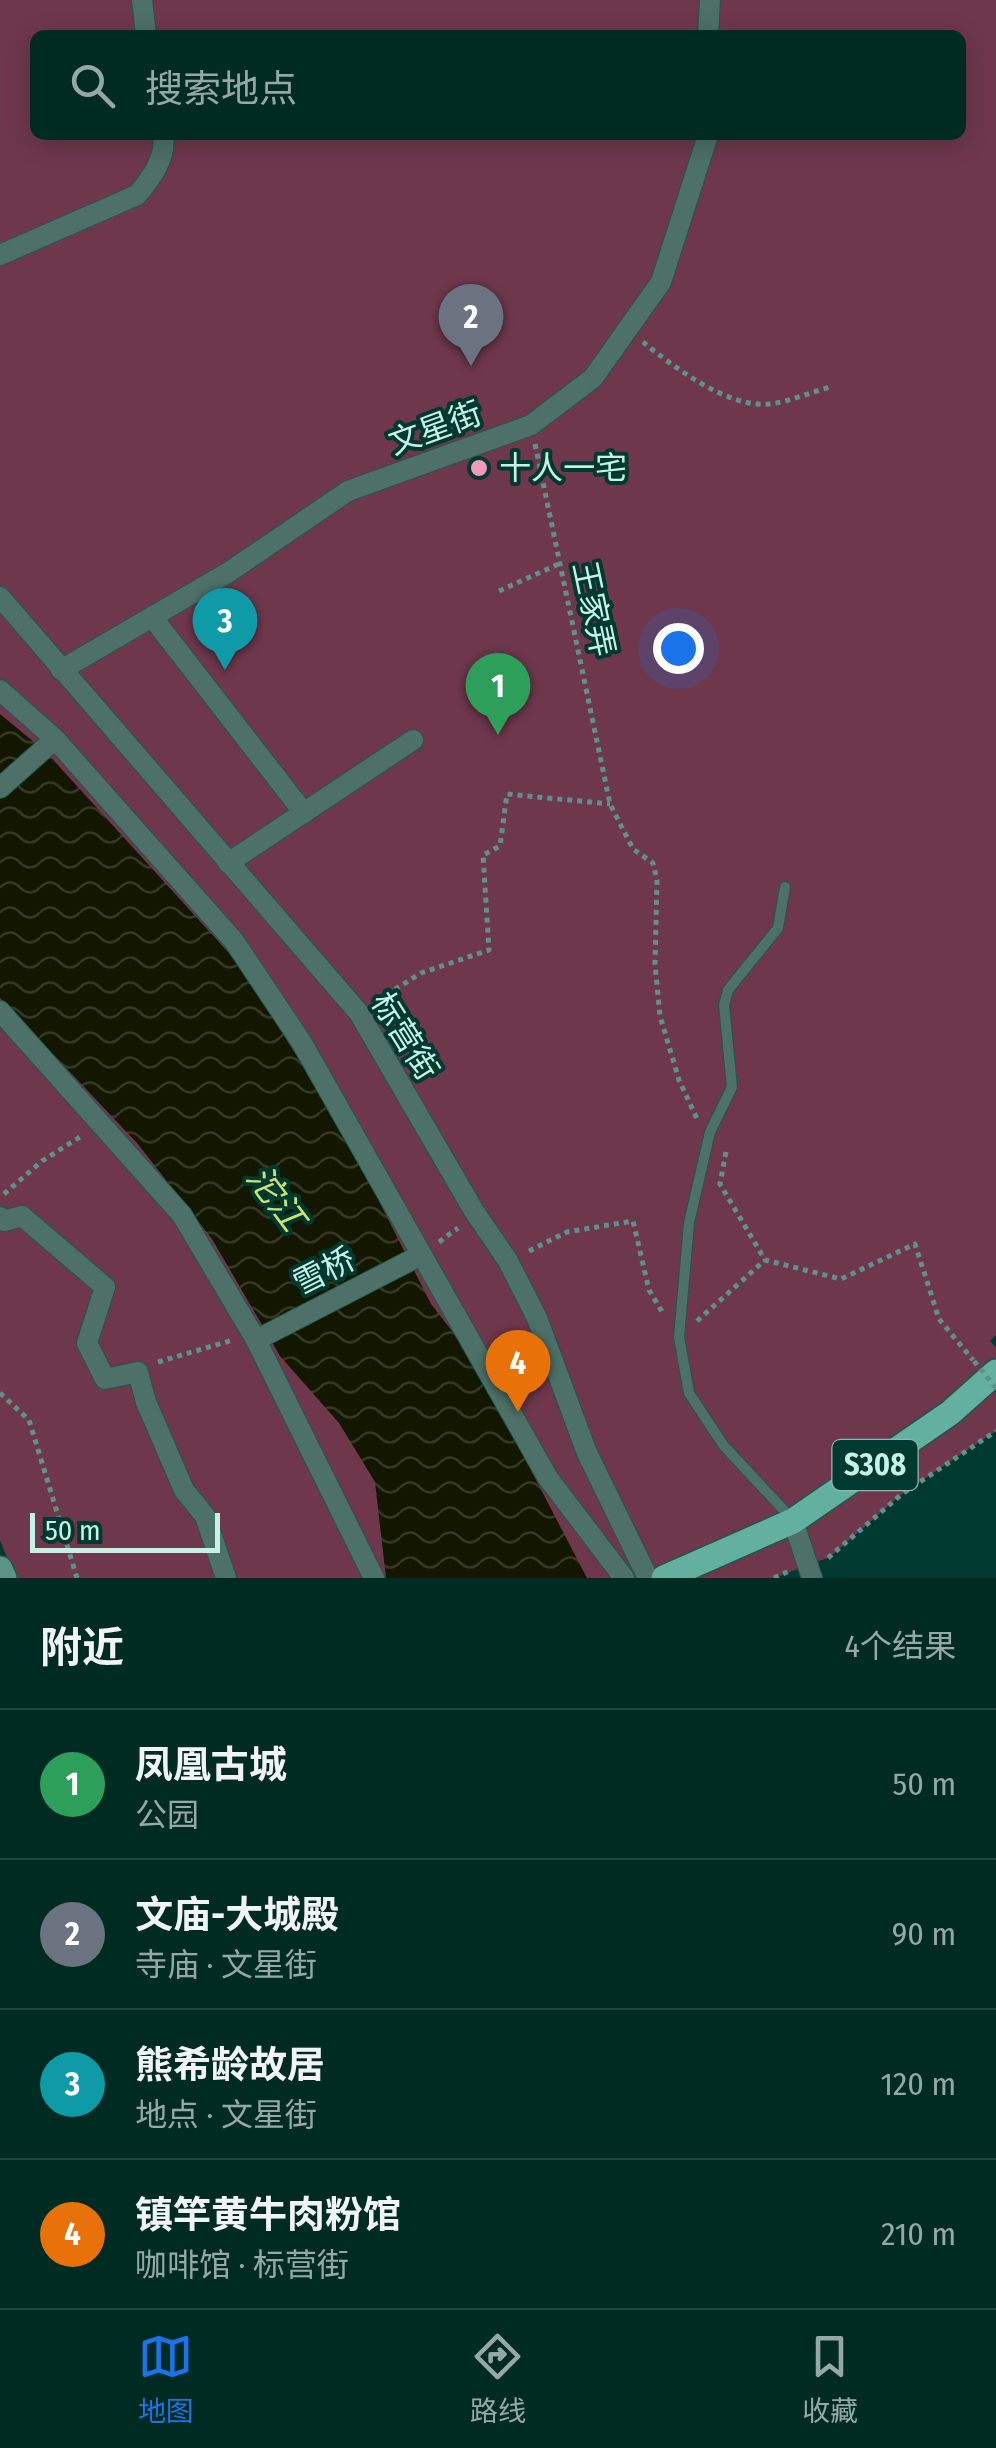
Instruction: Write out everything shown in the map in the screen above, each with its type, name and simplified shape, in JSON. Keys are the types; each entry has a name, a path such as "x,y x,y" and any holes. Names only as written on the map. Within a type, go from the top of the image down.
{"main road":[{"name":"S308","path":"664,1578 743,1540 794,1521 950,1413 985,1366"},
{"path":"0,1569 4,1578"}],"street":[{"path":"142,0 145,30"},
{"path":"708,30 710,0"},
{"path":"0,255 137,195 151,179 164,140"},
{"name":"文星街","path":"61,670 228,572 348,491 530,425 593,378 630,331 661,282 706,140"},
{"name":"标营街","path":"0,597 358,1012 474,1211 508,1261 537,1318 587,1453 648,1578"},
{"path":"152,617 304,813"},
{"path":"0,690 55,738 234,941 302,1043 548,1478 624,1578"},
{"path":"0,788 55,738"},
{"path":"228,863 414,740"},
{"path":"0,1011 182,1215 256,1340 374,1578"},
{"path":"0,1217 4,1221 22,1216 105,1287 87,1343 104,1380 138,1372 146,1402 184,1490 204,1516 226,1578"},
{"name":"雪桥","path":"256,1340 421,1255"},
{"path":"794,1521 810,1571"}],"lane":[{"path":"784,888 778,928 728,990 724,1004 732,1087 710,1132 688,1223 679,1337 689,1394 724,1446 794,1521"}],"path":[{"path":"630,331 673,366 730,395 767,404 830,387"},
{"name":"王家弄","path":"530,425 610,804 634,849 653,863 658,880 655,964 660,1016 691,1116 728,1143 720,1184 765,1260"},
{"path":"499,591 560,563"},
{"path":"358,1012 421,973 489,950 483,855 500,846 507,794 610,804"},
{"path":"0,1198 42,1161 102,1123"},
{"path":"421,1255 474,1211"},
{"path":"508,1261 567,1232 633,1222 648,1290 679,1337 765,1260 841,1278 916,1244 939,1319 985,1366 996,1388"},
{"path":"138,1372 164,1358 223,1339 256,1340"},
{"path":"0,1393 30,1420 77,1578"},
{"path":"774,1578 810,1571 902,1494 996,1431"}],"shaded area":[{"path":"0,0 996,0 996,1335 990,1341 996,1347 996,1431 902,1494 830,1557 774,1578 15,1578 0,1540"}],"water":[{"name":"沱江","path":"0,714 46,752 238,963 341,1126 431,1304 472,1357 587,1578 386,1578 375,1482 339,1423 280,1356 212,1239 137,1143 0,998"}],"place":[{"name":"文庙-大城殿","path":"471,366"},
{"name":"十人一宅","path":"479,468"},
{"name":"熊希龄故居","path":"225,670"},
{"name":"凤凰古城","path":"498,735"},
{"name":"镇竿黄牛肉粉馆","path":"518,1412"}]}
